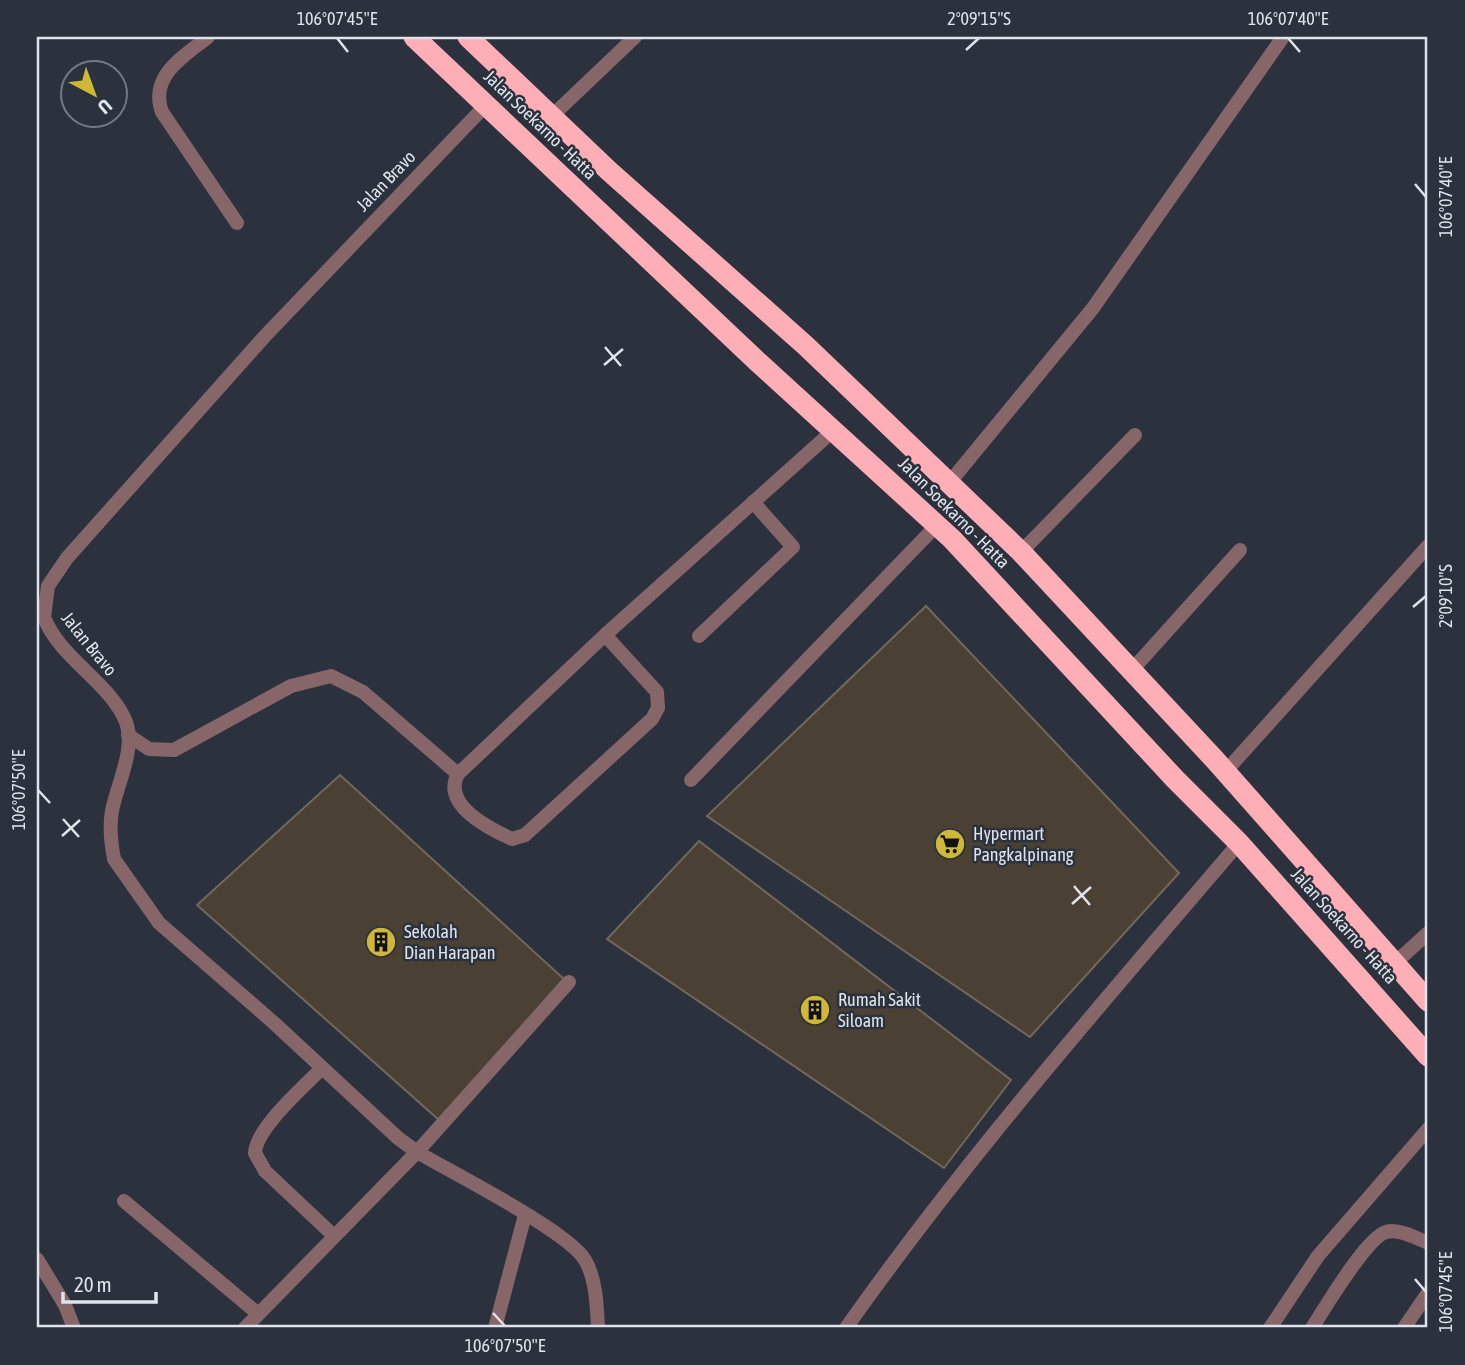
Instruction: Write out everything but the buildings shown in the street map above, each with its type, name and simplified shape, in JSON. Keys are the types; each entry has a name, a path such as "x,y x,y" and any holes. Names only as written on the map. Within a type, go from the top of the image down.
{"highway":[{"name":"Jalan Soekarno - Hatta","path":"414,37 759,363 835,429 937,525 1175,779 1239,843 1428,1056"},
{"name":"Jalan Soekarno - Hatta","path":"468,37 618,180 806,346 1021,552 1225,772 1428,1000"}],"street":[{"path":"208,37 167,73 158,87 158,99 162,112 237,223"},
{"path":"552,116 635,37"},
{"path":"950,482 1093,308 1283,37"},
{"name":"Jalan Bravo","path":"128,734 126,721 110,698 47,625 44,603 48,586 67,558 256,346 485,106"},
{"path":"605,635 657,692 658,708 643,731 534,828 519,838 512,839 494,831 462,804 454,791 458,774 605,635 835,429"},
{"path":"1021,552 1135,435"},
{"path":"699,636 793,547 753,502"},
{"path":"691,780 937,525"},
{"path":"1225,772 1428,546"},
{"path":"1132,670 1240,550"},
{"path":"128,734 149,750 174,750 291,685 331,676 363,692 458,774"},
{"path":"128,734 128,749 111,814 114,859 159,923 417,1153 525,1215 567,1243 586,1262 591,1277 598,1328"},
{"path":"846,1328 913,1234 988,1140 1239,843"},
{"path":"1395,963 1428,933"},
{"path":"245,1328 333,1235 417,1153 569,982"},
{"path":"321,1069 269,1125 257,1142 255,1153 265,1171 333,1235"},
{"path":"1270,1328 1318,1256 1428,1129"},
{"path":"124,1201 257,1313"},
{"path":"495,1328 525,1215"},
{"path":"1312,1328 1349,1272 1379,1236 1391,1231 1428,1243"},
{"path":"37,1259 65,1305 74,1328"},
{"path":"1404,1328 1428,1293"}],"place":[{"name":"Hypermart Pangkalpinang","path":"950,844"},
{"name":"Sekolah Dian Harapan","path":"381,942"},
{"name":"Rumah Sakit Siloam","path":"815,1010"}]}
